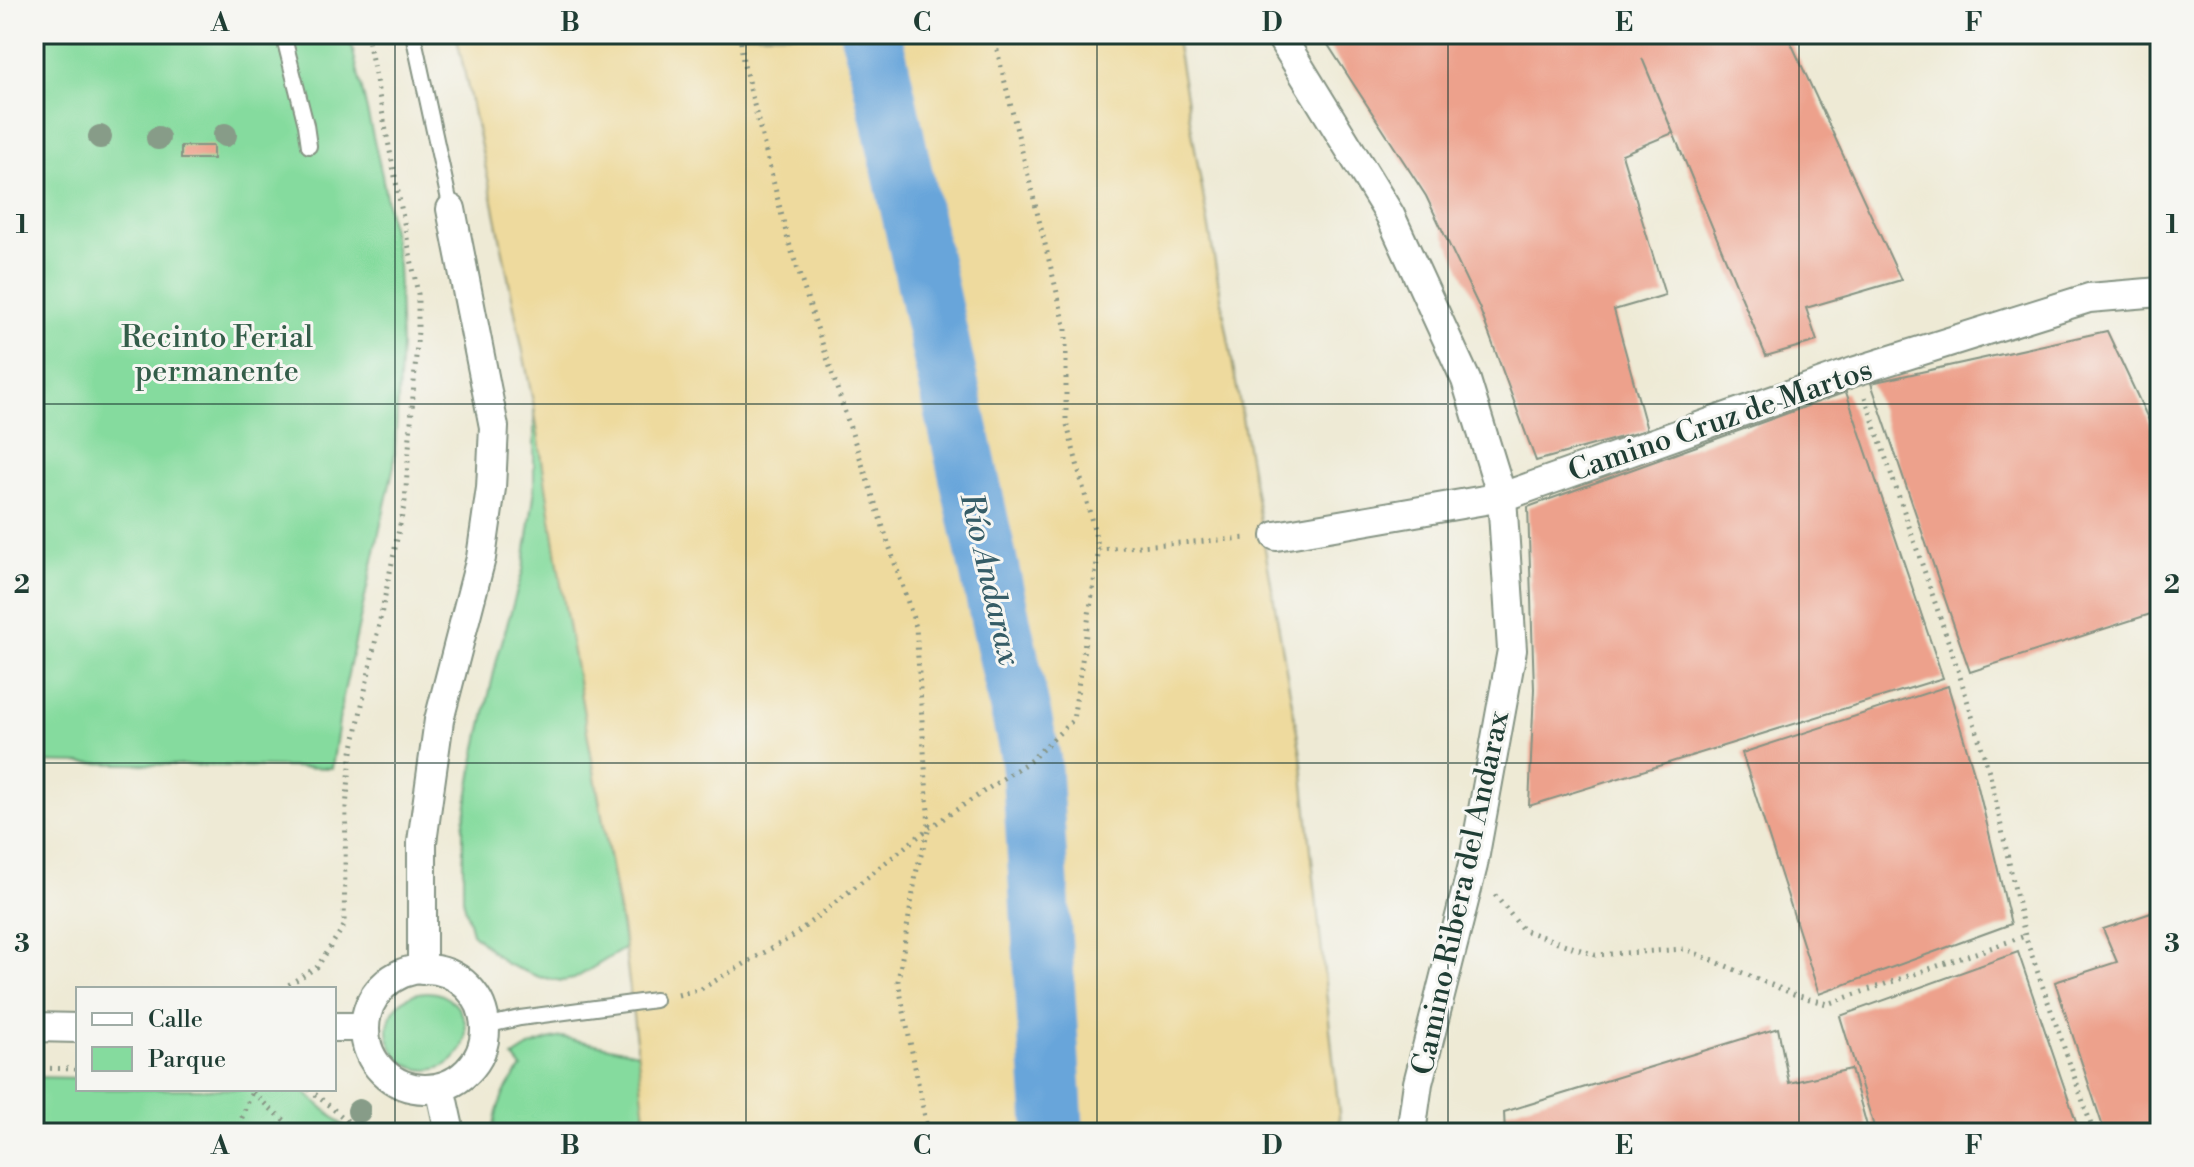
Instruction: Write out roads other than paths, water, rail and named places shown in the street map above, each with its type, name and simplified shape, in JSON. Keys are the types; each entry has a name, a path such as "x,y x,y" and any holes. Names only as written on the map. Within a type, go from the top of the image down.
{"street":[{"name":"Camino Ribera del Andarax","path":"1279,34 1390,215 1466,380 1502,497 1512,650 1473,865 1418,1083 1411,1133"},
{"path":"422,970 422,842 439,720 481,558 491,488 494,427 451,209"},
{"name":"Camino Cruz de Martos","path":"1276,536 1502,497 1856,371 2089,298 2160,292"},
{"path":"422,970 454,976 465,984 480,1004 485,1026 482,1049 470,1069 452,1083 417,1089 386,1075 370,1053 365,1027 367,1013 380,990 401,974 422,970"},
{"path":"34,1027 76,1028"},
{"path":"336,1027 365,1027"},
{"path":"440,1087 450,1133"}],"lane":[{"path":"283,34 309,146"},
{"path":"413,34 451,209"},
{"path":"485,1026 520,1018 655,1000"}],"waterway":[{"name":"Río Andarax","path":"870,34 1031,760 1054,1133"}],"park label":[{"name":"Recinto Ferial permanente","path":"217,354"}]}
